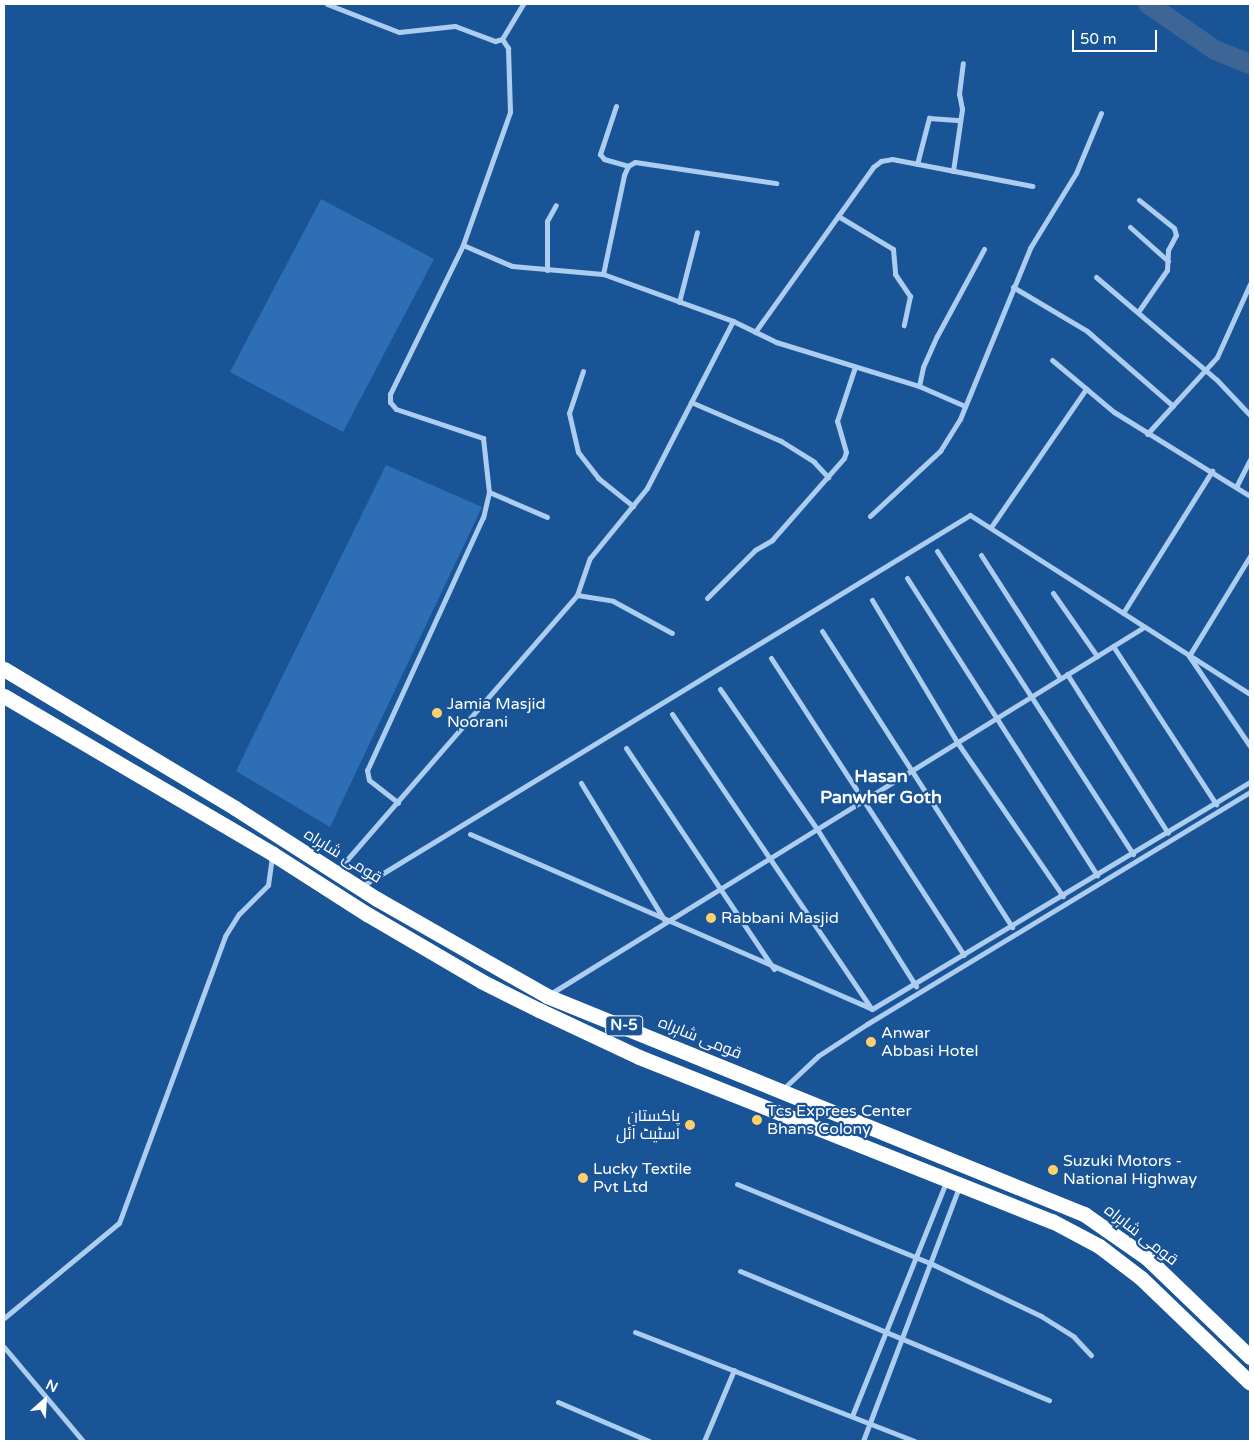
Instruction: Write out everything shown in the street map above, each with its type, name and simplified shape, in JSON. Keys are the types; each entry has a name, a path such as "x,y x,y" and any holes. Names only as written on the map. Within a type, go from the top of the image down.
{"highway":[{"name":"قومی شاہراہ","path":"4,669 236,808 359,887 547,996 1084,1214 1147,1258 1250,1358"},
{"name":"قومی شاہراہ","path":"4,696 273,854 367,914 481,980 540,1010 639,1057 1052,1221 1098,1246 1141,1278 1250,1383"}],"street":[{"path":"327,4 399,32 455,26 495,41 502,39 523,4"},
{"path":"398,803 369,780 367,770 484,517 489,492 482,438 396,409 390,402 396,379 463,245 510,112 508,48 502,39"},
{"path":"953,170 960,120 959,94 963,63"},
{"path":"616,106 600,154 604,159 628,166 635,162 776,183"},
{"path":"870,516 940,451 965,406 1030,248 1076,173 1101,112"},
{"path":"917,164 930,118 960,120"},
{"path":"755,332 873,167 881,161 892,159 1032,186"},
{"path":"602,274 628,166"},
{"path":"1138,312 1167,270 1169,261 1168,250 1176,231 1139,200"},
{"path":"546,270 548,221 556,205"},
{"path":"838,216 893,249 896,278 910,296 904,325"},
{"path":"1130,227 1169,261"},
{"path":"678,302 697,232"},
{"path":"463,245 512,266 602,274 733,321 776,342 855,368 919,386 965,406"},
{"path":"919,386 923,367 937,336 984,249"},
{"path":"1096,277 1205,370 1250,415"},
{"path":"1147,434 1205,370 1223,347 1250,284"},
{"path":"1014,287 1086,331 1173,406"},
{"path":"336,873 577,595 590,558 647,488 733,321"},
{"path":"1052,360 1086,389 1147,434 1212,471 1250,496"},
{"path":"707,598 755,550 772,540 828,477 846,452 837,421 855,368"},
{"path":"583,371 569,413 578,452 598,478 633,506"},
{"path":"991,526 1086,389"},
{"path":"691,402 781,442 814,462 828,477"},
{"path":"1236,487 1250,458"},
{"path":"1123,614 1212,471"},
{"path":"489,492 547,517"},
{"path":"359,887 966,517 975,516 1123,614 1250,694"},
{"path":"937,551 1132,854"},
{"path":"981,555 1060,678"},
{"path":"1189,656 1250,556"},
{"path":"907,578 1097,875"},
{"path":"1053,593 1096,656"},
{"path":"577,595 613,600 672,634"},
{"path":"872,600 957,742 1063,896"},
{"path":"547,996 720,886 1144,627"},
{"path":"822,631 1012,927"},
{"path":"1113,646 1216,804"},
{"path":"1189,656 1250,746"},
{"path":"771,658 964,956"},
{"path":"1067,674 1168,833"},
{"path":"720,689 816,829 916,986"},
{"path":"672,714 767,858 872,1009"},
{"path":"626,748 774,969"},
{"path":"470,834 774,969 872,1009 916,986 1250,782"},
{"path":"582,783 665,921"},
{"path":"782,1090 818,1056 867,1024 1250,792"},
{"path":"4,1318 119,1223 226,936 240,914 268,885 273,854"},
{"path":"852,1416 915,1258 953,1182"},
{"path":"863,1441 930,1263 953,1182"},
{"path":"737,1184 930,1263 1041,1316 1074,1337 1091,1355"},
{"path":"740,1271 1049,1400"},
{"path":"635,1332 870,1422 914,1441"},
{"path":"4,1347 83,1441"},
{"path":"704,1441 734,1370"},
{"path":"558,1402 649,1441"}],"shaded area":[{"path":"321,199 434,259 343,432 230,372"},
{"path":"386,465 482,507 330,827 236,771"}],"waterway":[{"path":"1148,4 1215,50 1250,64"}],"place":[{"name":"Jamia Masjid Noorani","path":"437,713"},
{"name":"Rabbani Masjid","path":"711,918"},
{"name":"Anwar Abbasi Hotel","path":"871,1042"},
{"name":"Tcs Exprees Center Bhans Colony","path":"757,1120"},
{"name":"پاکستان اسٹیٹ آئل","path":"690,1125"},
{"name":"Suzuki Motors - National Highway","path":"1053,1170"},
{"name":"Lucky Textile Pvt Ltd","path":"583,1178"}],"district":[{"name":"Hasan Panwher Goth","path":"881,788"}]}
